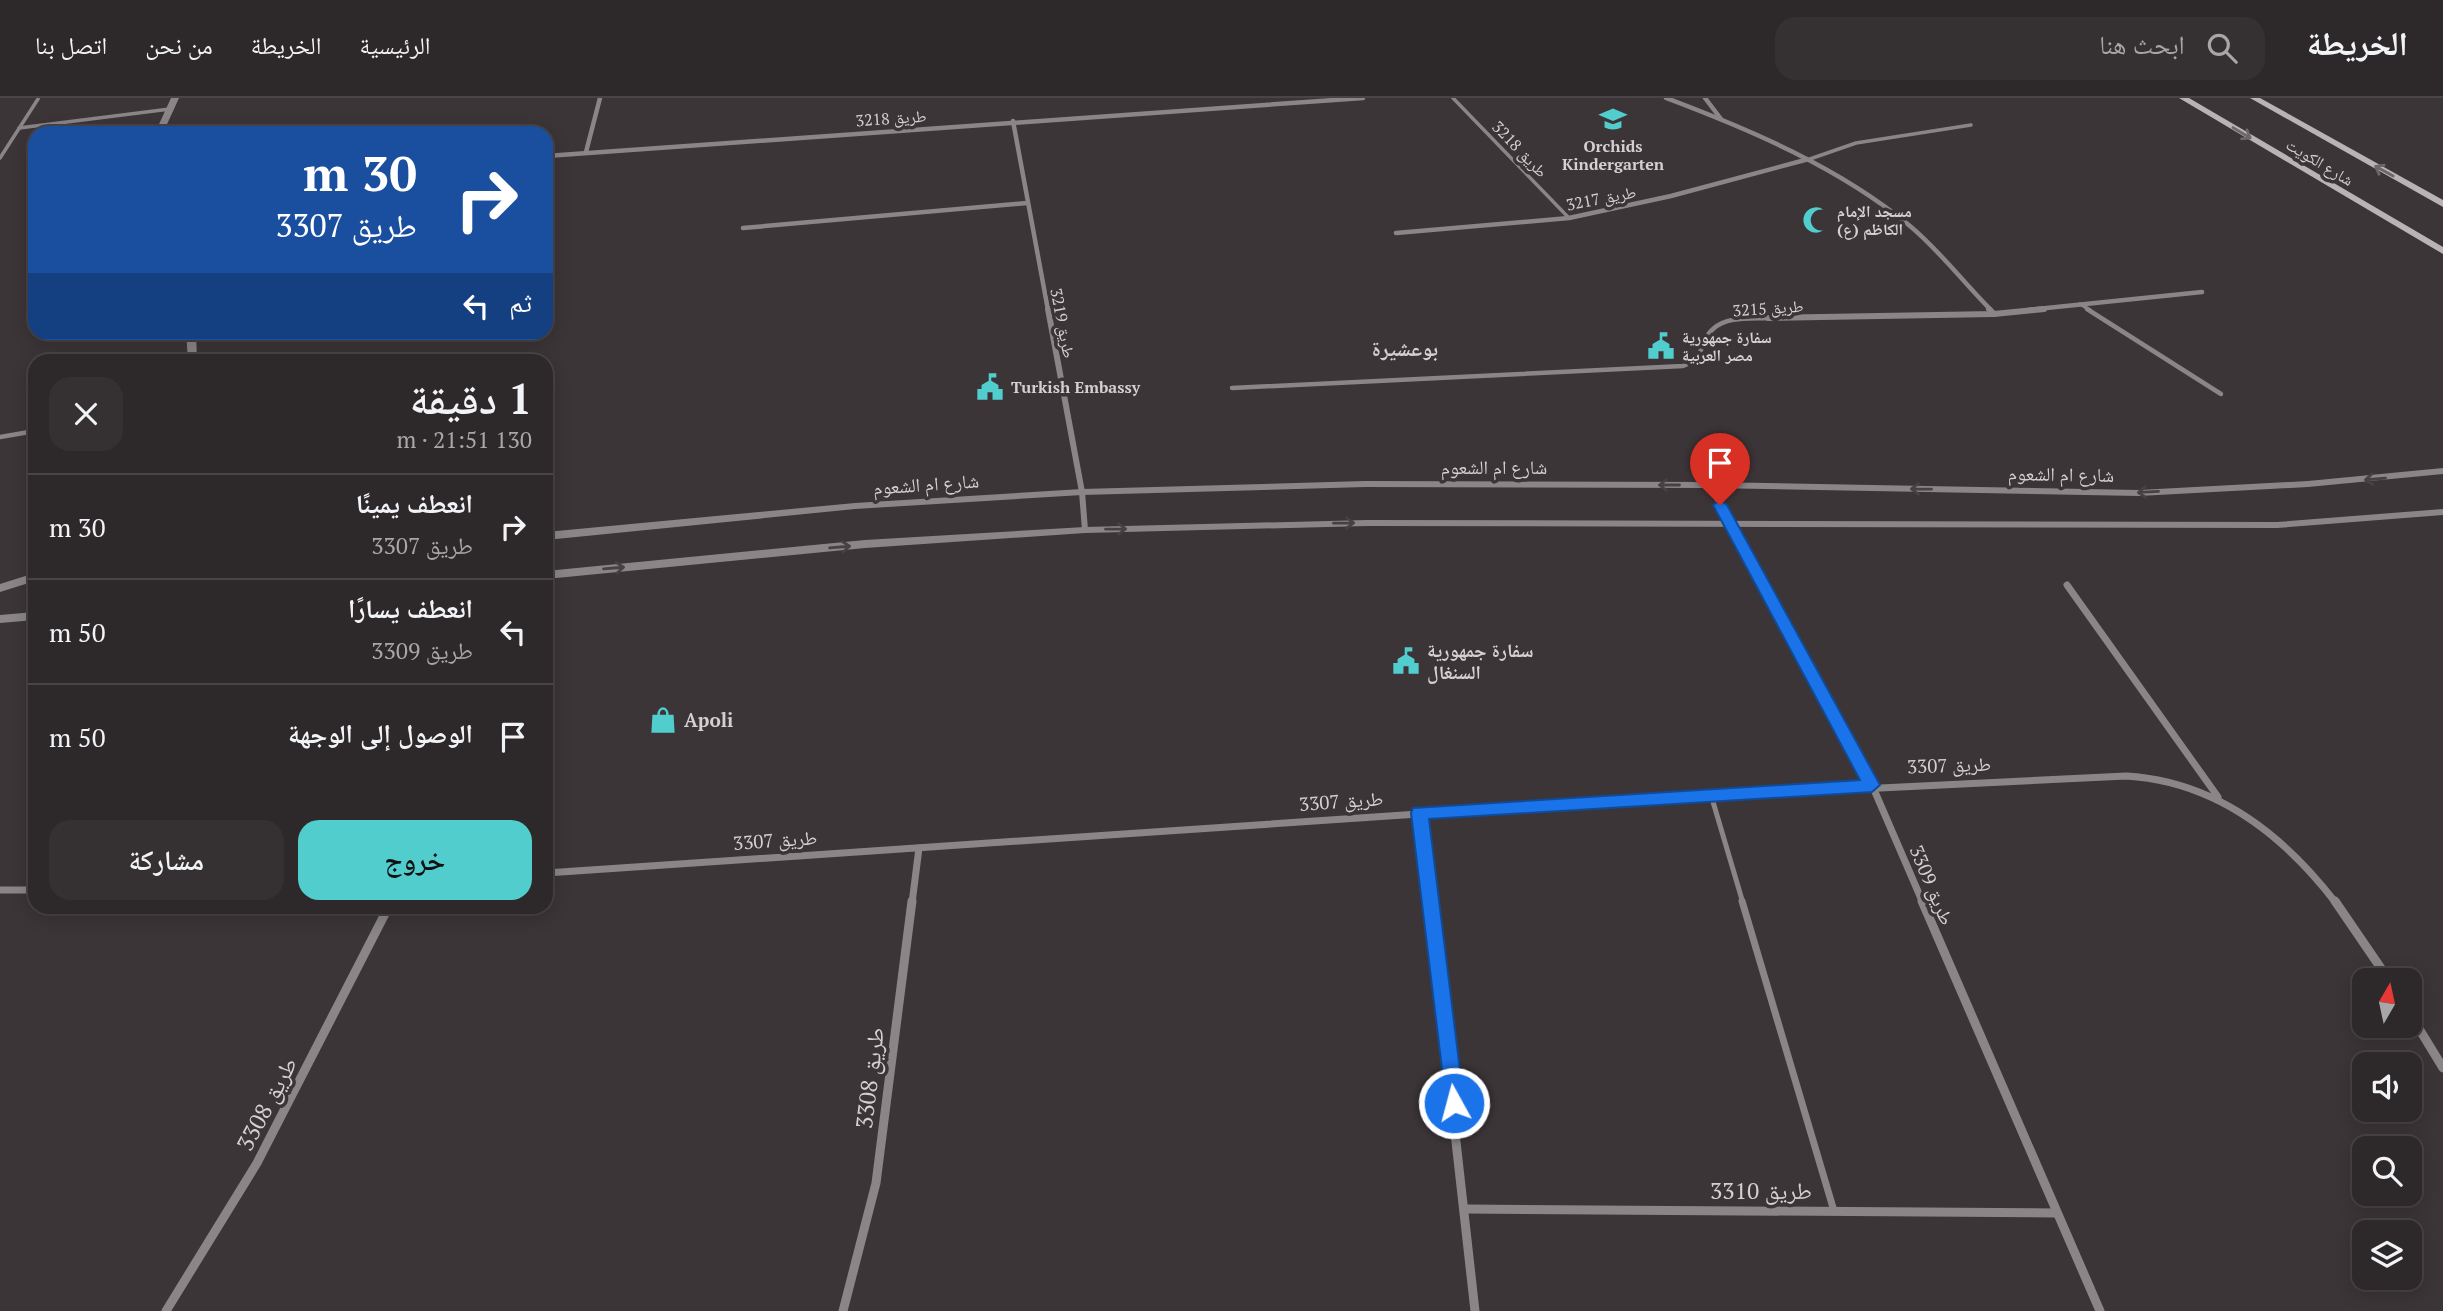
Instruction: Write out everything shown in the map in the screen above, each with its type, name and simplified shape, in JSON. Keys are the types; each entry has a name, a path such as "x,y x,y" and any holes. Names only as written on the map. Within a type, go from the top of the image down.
{"main road":[{"name":"شارع الكويت","path":"2183,98 2443,251"},
{"name":"شارع الكويت","path":"2253,98 2443,204"}],"street":[{"path":"162,126 175,98"},
{"path":"586,152 600,98"},
{"name":"طريق 3218","path":"553,155 1363,98"},
{"path":"1666,98 1722,120 1856,185 1912,227 1994,314"},
{"path":"1705,98 1722,120"},
{"name":"طريق 3219","path":"1013,121 1082,492 1085,530"},
{"name":"طريق 3217","path":"1396,233 1569,218 1671,196 1805,160"},
{"path":"743,228 1027,203"},
{"name":"طريق 3215","path":"1768,318 1994,314 2202,292"},
{"name":"شارع ام الشعوم","path":"553,535 855,506 1082,492 1365,484 1710,485 2139,493 2308,484 2443,471"},
{"name":"طريق 3309","path":"1710,485 1872,785 2100,1311"},
{"path":"553,574 865,544 1085,530 1367,523 2224,526 2370,520 2443,513"},
{"path":"0,588 28,579"},
{"path":"2067,585 2218,798"},
{"path":"0,619 28,617"},
{"name":"طريق 3307","path":"553,873 1872,785 2125,776 2178,782 2218,798 2272,833 2312,872 2365,941 2382,968"},
{"path":"1419,813 1466,1209 1475,1311"},
{"name":"طريق 3308","path":"843,1311 876,1183 919,848"},
{"path":"0,890 28,890"},
{"name":"طريق 3308","path":"166,1311 216,1237 280,1123 385,914"},
{"path":"2422,1034 2443,1068"},
{"name":"طريق 3310","path":"1466,1209 2056,1213"}],"lane":[{"name":"طريق 3218","path":"1453,98 1569,218"},
{"path":"0,158 38,99"},
{"path":"35,126 170,109"},
{"path":"1805,160 1856,143 1971,125"},
{"path":"19,128 28,127"},
{"path":"2080,304 2221,394"},
{"name":"طريق 3215","path":"1232,388 1683,366 1697,361 1704,354 1709,334 1716,327 1728,321 1768,318"},
{"path":"0,437 28,431"},
{"path":"1711,795 1833,1211"}],"place":[{"name":"Orchids Kindergarten","path":"1613,119"},
{"name":"مسجد الإمام الكاظم (ع)","path":"1816,220"},
{"name":"سفارة جمهورية مصر العربية","path":"1661,346"},
{"name":"Turkish Embassy","path":"990,387"},
{"name":"سفارة جمهورية السنغال","path":"1406,661"},
{"name":"Apoli","path":"663,720"}],"district":[{"name":"بوعشيرة","path":"1405,349"}],"route":[{"path":"1454,1103 1419,813 1872,785 1720,505"}]}
